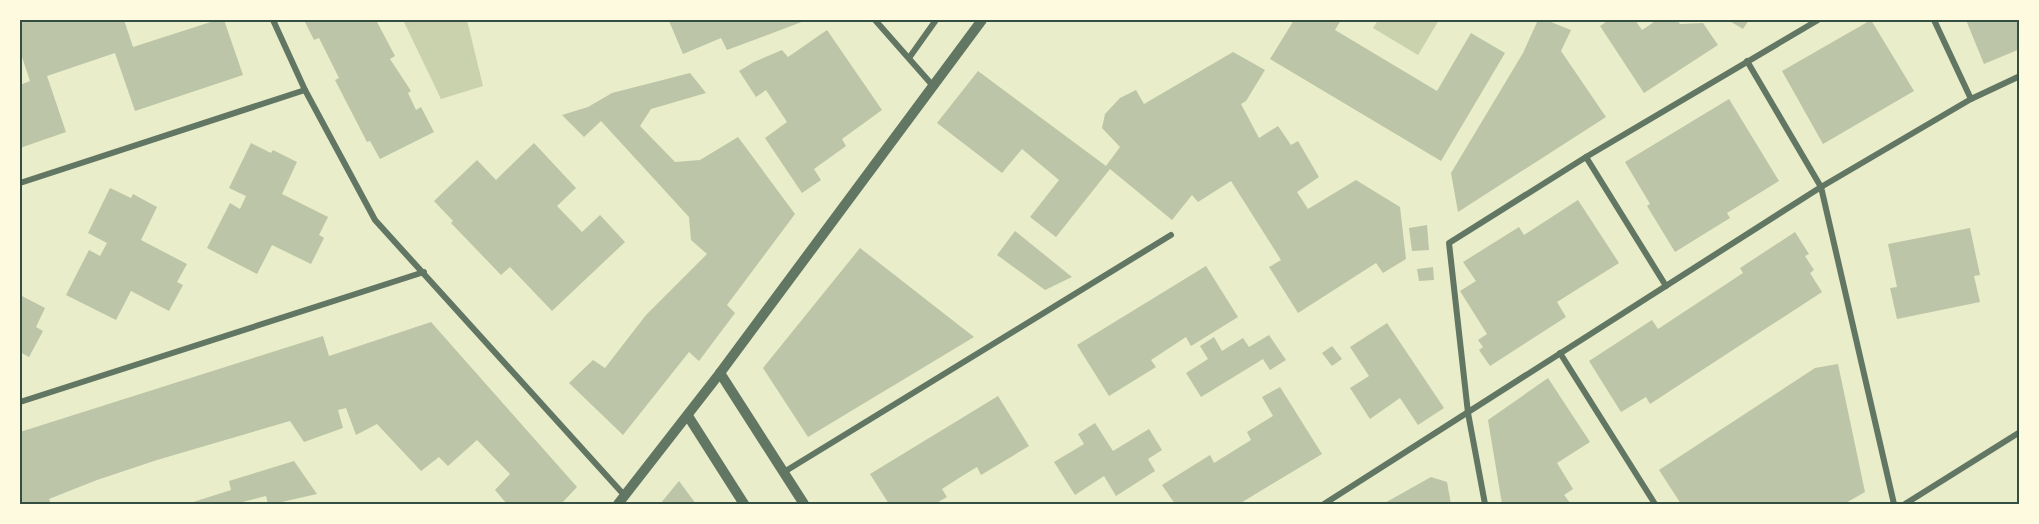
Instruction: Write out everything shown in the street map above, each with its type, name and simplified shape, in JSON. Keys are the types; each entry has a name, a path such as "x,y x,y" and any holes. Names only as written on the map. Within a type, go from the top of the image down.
{"street":[{"path":"273,20 305,90 375,220 424,272 621,500 688,416 982,20"},
{"path":"875,20 934,87"},
{"path":"909,58 936,20"},
{"path":"1485,504 1468,413 1449,243 1586,157 1818,20"},
{"path":"1934,20 1971,99"},
{"path":"1747,61 1821,187 1894,504"},
{"path":"1324,504 1821,187 1971,99 2019,76"},
{"path":"20,183 305,90"},
{"path":"1586,157 1666,286"},
{"path":"784,472 1171,235"},
{"path":"20,402 424,272"},
{"path":"1560,353 1655,504"},
{"path":"720,373 804,504"},
{"path":"688,416 744,504"},
{"path":"1905,504 2019,432"}],"green space":[{"path":"403,20 467,20 483,86 441,99"},
{"path":"1378,20 1439,20 1418,55 1373,28"}],"building":[{"path":"31,20 124,20 133,47 217,20 224,20 243,75 135,111 115,53 47,76 66,132 20,148 20,85 30,81 20,51 20,23"},
{"path":"304,20 376,20 395,56 390,59 411,91 408,93 416,110 421,107 434,132 380,159 370,141 367,142 335,80 339,78 319,38 314,40"},
{"path":"807,20 727,50 721,38 683,54 669,21"},
{"path":"1294,20 1341,20 1335,30 1437,91 1471,33 1505,53 1441,161 1270,59"},
{"path":"1538,20 1546,20 1571,30 1561,51 1606,117 1458,212 1451,173 1523,53"},
{"path":"1609,20 1635,20 1642,30 1657,20 1677,20 1680,24 1703,23 1718,45 1644,93 1600,26"},
{"path":"1728,20 1749,20 1743,29"},
{"path":"1871,20 1914,91 1823,144 1782,71"},
{"path":"1966,20 2020,20 2020,49 1984,64"},
{"path":"827,30 882,110 842,139 846,146 814,169 821,180 802,193 765,138 787,122 766,90 756,97 739,71 782,50 788,57"},
{"path":"1233,52 1265,70 1246,101 1241,104 1259,138 1278,126 1291,145 1298,141 1319,177 1297,192 1308,209 1356,180 1400,207 1406,259 1383,273 1376,263 1298,313 1269,267 1281,260 1231,181 1198,202 1192,195 1172,220 1110,169 1056,237 1030,217 1059,180 1022,149 1002,173 937,123 978,71 1106,166 1120,147 1102,128 1105,114 1120,98 1136,90 1144,104"},
{"path":"690,73 706,93 651,109 640,126 675,162 700,160 738,137 795,214 727,305 735,313 699,361 689,352 623,435 569,383 593,360 605,368 646,315 707,254 691,240 689,217 601,121 584,137 562,115 588,107 612,93"},
{"path":"1729,99 1779,181 1727,213 1730,218 1675,252 1647,206 1650,204 1625,162"},
{"path":"251,143 271,153 273,150 297,162 282,194 328,217 319,235 324,238 311,264 272,245 257,274 207,248 230,203 240,209 246,196 229,188"},
{"path":"534,143 576,188 557,206 582,232 600,215 625,242 552,311 510,267 501,275 451,223 453,221 434,201 477,160 496,180"},
{"path":"110,188 131,198 133,194 157,207 141,240 187,264 177,282 183,285 169,311 131,291 116,320 66,295 89,250 100,256 107,243 88,233"},
{"path":"1578,200 1619,263 1557,302 1566,317 1490,366 1479,350 1483,347 1478,340 1487,334 1460,291 1476,281 1463,262 1519,227 1524,235"},
{"path":"1427,225 1429,250 1412,251 1409,228"},
{"path":"1970,228 1980,275 1974,276 1980,302 1897,319 1890,288 1897,287 1888,244"},
{"path":"1015,231 1072,277 1045,290 997,255"},
{"path":"1795,232 1809,254 1805,256 1814,270 1810,273 1822,292 1650,404 1646,397 1621,412 1589,361 1652,320 1658,329 1743,273 1740,268"},
{"path":"860,248 974,337 808,437 763,368"},
{"path":"1206,266 1238,317 1191,346 1186,337 1151,360 1156,367 1109,396 1077,345"},
{"path":"1433,267 1434,280 1419,281 1417,269"},
{"path":"20,295 45,308 36,327 43,331 29,357 20,352"},
{"path":"431,322 577,487 561,504 507,504 495,490 510,474 477,440 448,466 439,457 421,471 377,424 356,435 346,408 338,410 343,428 304,442 290,421 97,480 49,499 51,504 20,504 20,432 323,336 329,356"},
{"path":"1387,323 1444,408 1418,425 1400,398 1370,419 1350,388 1369,376 1350,347"},
{"path":"1269,335 1286,360 1270,370 1263,359 1201,397 1186,373 1208,359 1200,346 1214,337 1222,351 1243,338 1249,347"},
{"path":"1332,346 1342,359 1332,366 1322,353"},
{"path":"1838,364 1865,492 1844,504 1681,504 1659,470 1815,368"},
{"path":"1548,378 1590,442 1557,463 1573,489 1564,495 1571,504 1502,504 1488,420"},
{"path":"1280,387 1322,454 1239,504 1175,504 1162,485 1210,455 1214,463 1251,440 1247,432 1273,416 1262,397"},
{"path":"998,396 1029,446 981,475 977,467 959,478 942,489 947,497 935,504 889,504 870,474"},
{"path":"1095,423 1113,451 1149,429 1162,450 1148,459 1155,471 1116,496 1104,476 1075,495 1054,462 1084,444 1078,434"},
{"path":"294,461 317,494 273,504 268,504 266,496 235,504 187,504 231,490 229,481"},
{"path":"1431,477 1447,482 1451,504 1383,504"},
{"path":"679,481 696,504 660,504"}]}
